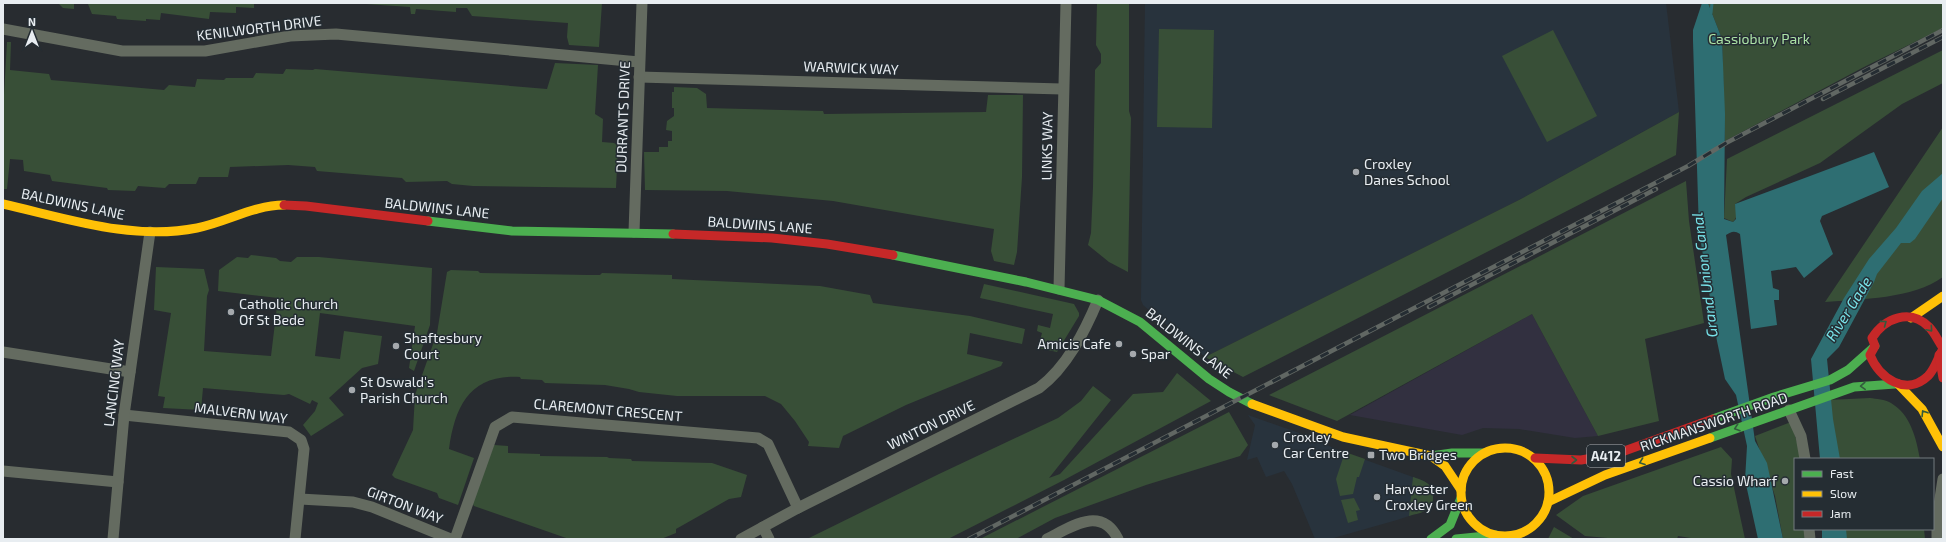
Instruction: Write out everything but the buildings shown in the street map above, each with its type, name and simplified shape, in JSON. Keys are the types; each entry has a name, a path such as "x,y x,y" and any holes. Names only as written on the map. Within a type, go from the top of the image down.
{"street":[{"name":"DURRANTS DRIVE","path":"634,232 642,3"},
{"name":"LINKS WAY","path":"1059,289 1062,89 1066,3"},
{"name":"KENILWORTH DRIVE","path":"3,29 122,51 205,51 290,36 336,34 639,62"},
{"name":"WARWICK WAY","path":"639,76 1062,89"},
{"name":"BALDWINS LANE","path":"3,204 109,228 150,232 197,228 270,205 306,206 512,231 634,232 772,238 827,244 903,257 1059,289 1098,300 1140,322 1209,379 1229,392 1253,404 1343,437 1431,456 1445,466 1461,494"},
{"name":"LANCING WAY","path":"113,539 124,414 150,232"},
{"path":"1911,318 1943,296"},
{"name":"WINTON DRIVE","path":"741,539 798,508 1039,388 1051,379 1058,371 1077,342 1098,300"},
{"path":"1943,378 1942,351 1929,326 1922,321 1911,318 1895,317 1882,324 1872,338 1875,346 1870,355 1874,368 1880,376 1896,384 1922,409 1943,447"},
{"name":"RICKMANSWORTH ROAD","path":"1535,458 1556,460 1591,459 1616,454 1768,399 1805,389 1830,380 1848,370 1875,346"},
{"path":"1896,384 1910,385 1927,376 1936,364 1942,351"},
{"path":"3,352 130,372"},
{"name":"RICKMANSWORTH ROAD","path":"1548,502 1605,475 1854,387 1896,384"},
{"path":"1789,410 1802,436 1805,458"},
{"name":"MALVERN WAY","path":"124,414 289,432 300,440 304,449 295,539"},
{"name":"CLAREMONT CRESCENT","path":"455,539 495,428 512,417 758,438 768,444 798,508"},
{"name":"A412","path":"1484,453 1496,449 1515,449 1535,458"},
{"path":"1431,456 1452,453 1484,453"},
{"path":"1431,539 1450,525 1461,494 1463,479 1467,470 1478,456 1484,453"},
{"path":"1456,539 1513,535 1529,530 1539,521 1548,502 1545,476 1535,458"},
{"path":"3,471 118,482"},
{"path":"1937,539 1937,518 1943,479"},
{"path":"1461,494 1469,517 1474,524 1482,530 1498,535"},
{"name":"GIRTON WAY","path":"300,499 353,502 372,507 451,539"},
{"path":"1047,539 1080,522 1092,521 1101,522 1108,525 1118,539"},
{"path":"763,527 769,539"}],"shaded area":[{"name":"Croxley Danes School","path":"1145,3 1666,3 1679,112 1519,200 1205,357 1143,305 1141,300"},
{"path":"1532,314 1598,436 1575,438 1519,429 1483,428 1462,435 1350,415"},
{"path":"1248,415 1305,435 1338,450 1424,481 1432,488 1434,493 1431,507 1397,520 1330,539 1315,539 1292,484 1284,471 1266,477 1257,457 1247,460 1255,425"}],"green space":[{"path":"49,3 74,3 74,9 63,8 59,4"},
{"path":"74,3 254,3 254,8 236,7 236,13 210,12 209,19 161,13 160,20 146,19 146,21 117,19 116,16 92,14 88,4"},
{"path":"351,3 602,3 599,47 569,45 567,37 568,23 472,16 467,8 456,8 456,12 416,9 415,14 411,14 410,7"},
{"path":"1097,3 1129,3 1129,111 1131,118 1128,272 1109,262 1088,245 1091,233 1093,187 1095,70 1101,63 1101,54 1096,45"},
{"name":"Cassiobury Park","path":"1708,3 1943,3 1943,28 1864,67 1725,141 1722,39"},
{"path":"1159,29 1214,30 1212,128 1157,127"},
{"path":"1553,30 1597,116 1547,142 1502,56"},
{"path":"7,42 11,42 10,70 49,74 51,80 164,90 169,85 195,87 197,79 224,80 226,78 253,78 256,73 283,74 286,69 315,69 547,89 555,63 598,65 595,114 603,119 602,142 614,143 618,146 616,188 473,186 452,184 447,181 406,182 402,178 317,171 315,167 288,165 230,167 228,177 199,177 196,184 169,184 165,188 138,186 135,191 108,190 107,188 52,181 50,175 24,171 23,160 10,159 7,189 3,189 3,112"},
{"path":"1943,50 1943,83 1902,104 1820,163 1746,197 1735,204 1737,214 1733,222 1724,218 1727,159"},
{"path":"674,87 697,88 706,94 707,108 823,111 824,114 986,112 988,95 1023,95 1022,177 1017,252 1014,265 994,261 991,251 994,229 833,201 727,191 645,190 644,152 659,152 659,147 668,147 668,141 672,141 672,131 666,130 667,121 674,116 674,108 672,108 672,92 674,92"},
{"path":"1679,112 1676,155 1243,377 1205,357 1519,200"},
{"path":"1943,127 1943,277 1917,290 1902,294 1870,299 1825,302"},
{"path":"1686,181 1689,221 1704,323 1645,339 1659,421 1598,436 1532,314 1337,421 1269,395"},
{"path":"251,255 276,258 280,261 291,262 297,257 319,257 432,268 430,325 414,371 409,368 415,326 320,313 315,356 340,359 344,331 382,336 378,364 362,368 329,398 344,415 311,436 303,425 315,411 318,403 312,400 310,404 289,394 284,395 203,388 201,410 163,408 165,397 158,396 171,313 154,310 156,267 204,269 209,290 207,296 204,351 271,356 278,298 218,291 219,270 237,257 248,258"},
{"path":"451,270 478,271 480,273 600,275 602,273 672,275 672,279 820,286 870,295 873,303 970,316 1025,329 1022,344 970,333 967,354 1003,362 1001,366 906,405 843,436 839,448 808,446 809,442 781,404 765,396 677,396 639,392 605,385 545,383 542,380 521,379 520,377 503,377 489,381 468,395 461,406 452,433 449,449 474,458 458,505 439,498 437,493 395,478 392,475 413,430 415,395 437,333 447,272"},
{"path":"984,284 1074,304 1079,316 1057,352 1038,348 1042,333 1037,331 1038,325 1050,328 1053,314 980,298"},
{"path":"1177,373 1211,401 1064,480 948,539 807,539 939,474 1058,418 1081,401 1093,386 1111,400 1049,478 1060,474 1133,394 1163,392"},
{"path":"1870,398 1889,402 1898,408 1908,420 1917,443 1920,458 1838,458 1828,400"},
{"path":"1229,412 1248,445 1240,456 1146,485 1055,518 1016,539 980,539"},
{"path":"1791,422 1802,458 1794,458 1794,530 1807,530 1807,539 1783,539 1775,496 1755,436"},
{"path":"494,445 508,446 508,453 540,454 540,456 607,457 631,459 632,461 712,463 747,475 741,497 729,499 676,529 676,533 661,539 569,539 474,506 472,503"},
{"path":"1721,447 1732,459 1731,474 1745,539 1697,539 1678,536 1677,539 1619,539 1585,536 1556,515 1583,496"},
{"path":"1345,452 1365,459 1359,477 1357,477 1353,494 1340,496 1336,479"},
{"path":"1413,477 1424,481 1432,488 1433,501 1427,510 1409,516"},
{"path":"1354,498 1360,510 1356,511 1358,520 1348,523 1341,500"},
{"path":"1554,527 1574,539 1548,539"},
{"path":"1844,530 1924,530 1925,539 1844,539"}],"water":[{"path":"1702,3 1708,3 1722,39 1725,114 1724,219 1733,222 1736,219 1735,204 1874,152 1889,187 1822,216 1820,221 1833,254 1804,278 1796,267 1771,271 1773,288 1779,290 1779,300 1774,300 1777,325 1751,329 1740,234 1733,232 1726,235 1755,441 1767,463 1783,539 1758,539 1745,480 1747,446 1736,395 1725,379 1717,341 1699,231 1693,30"},
{"name":"River Gade","path":"1943,173 1943,198 1915,239 1910,243 1901,243 1877,274 1839,347 1827,359 1833,419 1840,458 1820,458 1811,359 1844,298 1869,259 1896,228 1922,191"},
{"path":"1822,530 1846,530 1847,539 1822,539"}],"waterway":[{"path":"1711,13 1712,3"}],"railway":[{"path":"969,539 1688,166 1726,143 1943,30"},
{"path":"1823,99 1943,37"},
{"path":"1429,307 1656,189"}],"traffic: fast":[{"path":"428,221 512,231 673,234"},
{"path":"893,255 1026,282 1098,300 1140,322 1209,379 1252,404"},
{"path":"1713,419 1774,397 1830,380 1848,370 1875,346"},
{"path":"1710,438 1854,387 1895,384"},
{"path":"1431,456 1452,453 1484,453"},
{"path":"1431,539 1450,525 1461,498"},
{"path":"1456,539 1496,535"}],"traffic: slow":[{"path":"3,204 99,226 148,232 197,228 262,208 284,205"},
{"path":"1911,318 1943,296"},
{"path":"1898,384 1922,409 1943,447"},
{"path":"1252,404 1343,437 1431,456 1445,466 1461,490"},
{"path":"1548,502 1605,475 1710,438"},
{"path":"1505,448 1522,452 1536,461 1545,475 1549,492 1545,509 1536,523 1522,532 1505,536 1488,532 1474,523 1465,509 1461,492 1465,475 1474,461 1488,452 1505,448"}],"traffic: jam":[{"path":"284,205 306,206 428,221"},
{"path":"673,234 772,238 827,244 893,255"},
{"path":"1943,348 1933,332 1922,321 1906,317 1891,321 1877,331 1872,338 1875,346 1870,355 1880,371 1887,377 1902,385 1911,385 1920,382 1928,376 1933,370 1943,349"},
{"path":"1939,355 1943,378"},
{"path":"1535,458 1581,460 1616,454 1713,419"}],"place":[{"name":"Croxley Danes School","path":"1356,172"},
{"name":"Catholic Church Of St Bede","path":"231,312"},
{"name":"Amicis Cafe","path":"1119,344"},
{"name":"Shaftesbury Court","path":"396,346"},
{"name":"Spar","path":"1133,354"},
{"name":"St Oswald's Parish Church","path":"352,390"},
{"name":"Croxley Car Centre","path":"1275,445"},
{"name":"Two Bridges","path":"1371,455"},
{"name":"Cassio Wharf","path":"1785,481"},
{"name":"Harvester Croxley Green","path":"1377,497"}],"water label":[{"name":"Grand Union Canal","path":"1705,275"}]}
